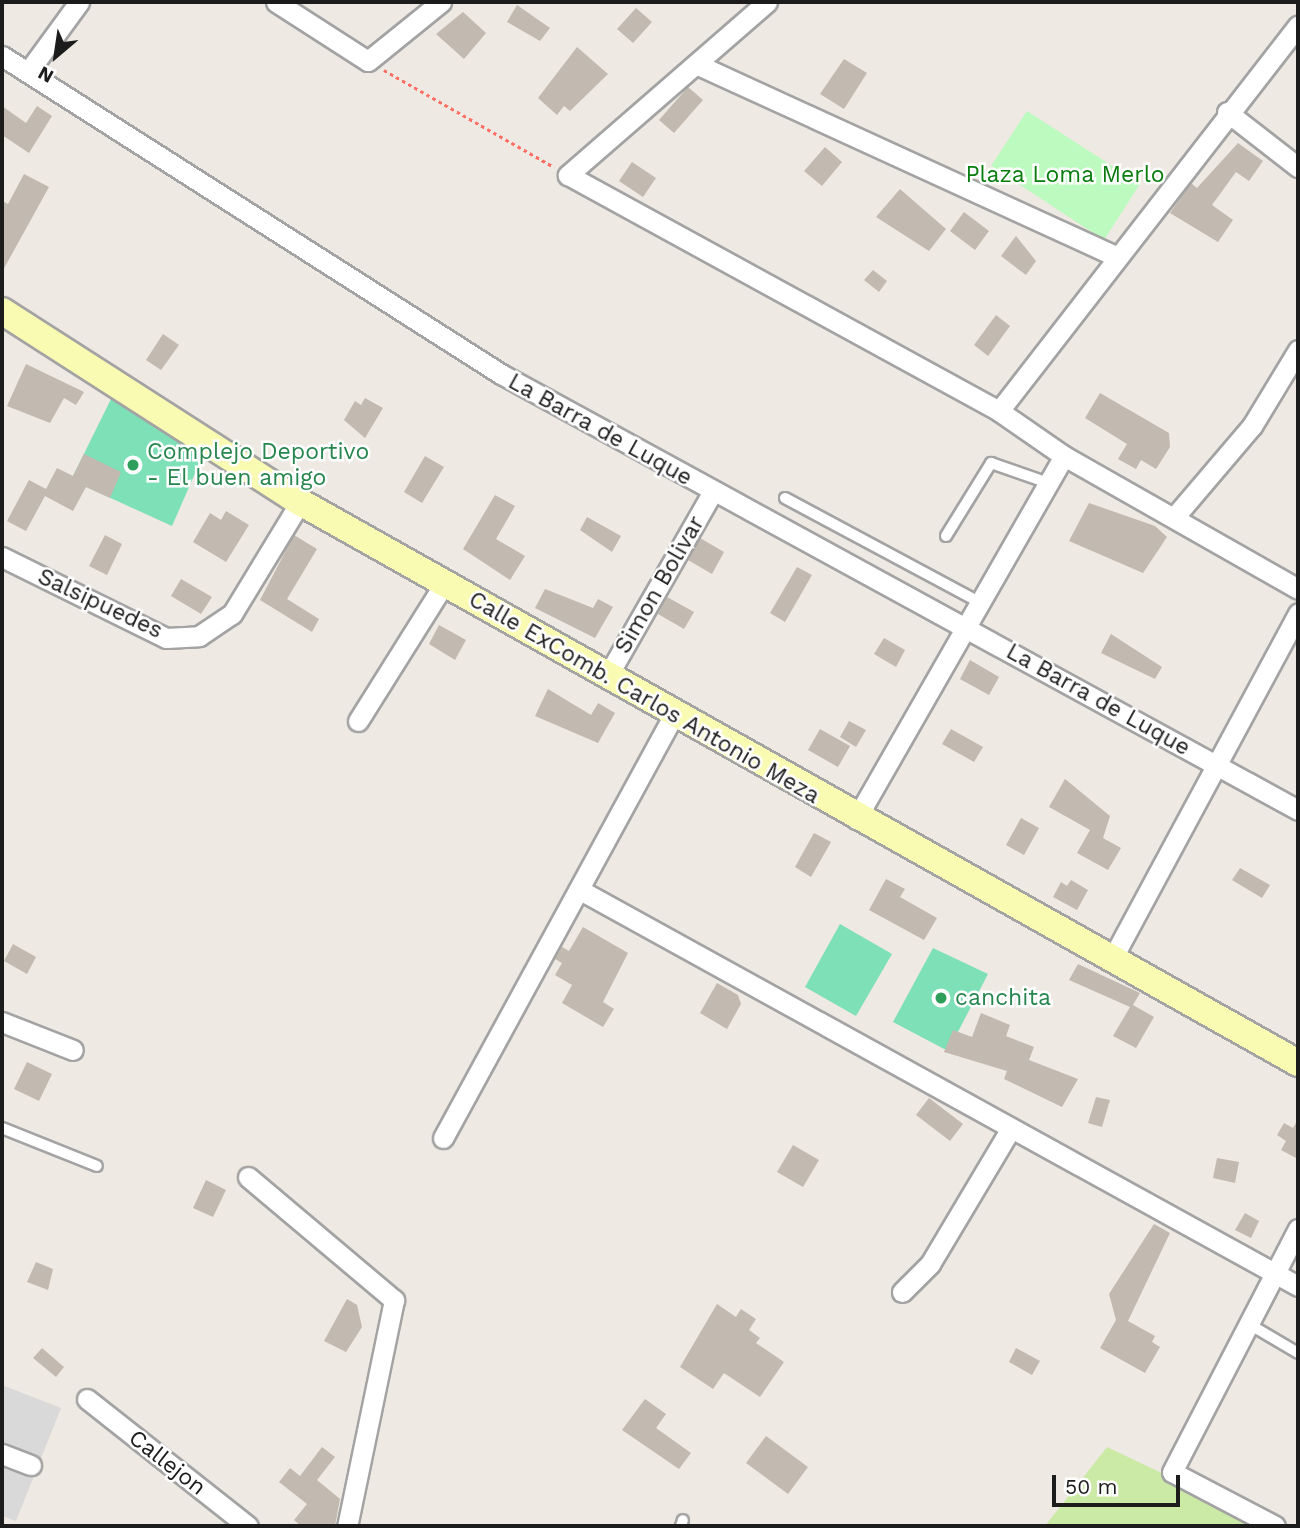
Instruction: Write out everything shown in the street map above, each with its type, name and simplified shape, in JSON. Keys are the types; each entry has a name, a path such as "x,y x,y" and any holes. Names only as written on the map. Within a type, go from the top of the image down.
{"street":[{"path":"28,72 79,2"},
{"path":"276,2 368,61 441,2"},
{"path":"767,2 568,175 999,411 1064,456 1177,514 1298,589"},
{"path":"999,411 1227,112 1298,24"},
{"name":"La Barra de Luque","path":"2,55 501,374 712,493 1298,810"},
{"path":"696,64 1117,257"},
{"path":"1227,112 1298,167"},
{"name":"Calle ExComb. Carlos Antonio Meza","path":"2,311 300,502 856,819 1298,1063"},
{"path":"1177,514 1252,426 1298,350"},
{"path":"856,819 1064,456"},
{"name":"Simon Bolivar","path":"607,677 712,493"},
{"name":"Salsipuedes","path":"2,557 166,638 199,636 232,614 300,502"},
{"path":"358,722 444,584"},
{"path":"1111,961 1220,766 1298,613"},
{"path":"443,1138 674,714"},
{"path":"580,890 1298,1286"},
{"path":"2,1022 72,1050"},
{"path":"902,1292 930,1264 1011,1129"},
{"path":"248,1177 394,1300 347,1526"},
{"path":"1275,1526 1172,1472 1298,1229"},
{"name":"Callejon","path":"87,1399 248,1526"},
{"path":"2,1454 31,1465"}],"lane":[{"path":"946,536 991,463 1048,483"},
{"path":"785,499 979,602"},
{"path":"2,1128 97,1166"},
{"path":"1249,1324 1298,1353"}],"path":[{"path":"368,61 568,175"}],"shaded area":[{"path":"2,1385 61,1408 16,1521 2,1516"}],"green space":[{"name":"Plaza Loma Merlo","path":"1027,111 1140,184 1104,240 991,166"},
{"name":"Complejo Deportivo - El buen amigo","path":"112,397 195,450 192,458 200,462 172,526 71,480"},
{"path":"840,924 892,954 856,1016 805,987"},
{"name":"canchita","path":"933,948 988,974 948,1051 893,1022"},
{"path":"1107,1447 1273,1526 1045,1526"}],"building":[{"path":"517,5 550,28 540,41 507,22"},
{"path":"636,8 652,22 633,43 617,29"},
{"path":"463,12 486,33 464,59 436,34"},
{"path":"577,47 608,74 570,111 564,106 557,115 538,98"},
{"path":"844,59 867,73 844,109 820,94"},
{"path":"688,87 703,100 674,133 659,120"},
{"path":"2,106 26,123 37,106 52,116 29,153 2,135"},
{"path":"1238,143 1263,161 1249,181 1236,172 1212,205 1233,220 1218,242 1170,213 1191,183 1197,188"},
{"path":"825,147 842,162 822,186 804,171"},
{"path":"632,162 656,178 643,197 619,181"},
{"path":"24,174 49,187 2,272 2,201 8,204"},
{"path":"900,189 946,229 929,251 876,217"},
{"path":"964,212 989,231 975,250 950,231"},
{"path":"1016,236 1036,261 1026,275 1001,256"},
{"path":"873,270 887,281 879,292 864,280"},
{"path":"996,315 1010,326 988,356 974,345"},
{"path":"163,334 179,345 161,370 146,360"},
{"path":"26,364 84,392 76,405 64,398 50,423 7,406"},
{"path":"1100,393 1169,433 1170,447 1156,469 1141,460 1136,469 1118,459 1127,444 1085,418"},
{"path":"365,398 383,408 365,438 344,420 355,401 361,405"},
{"path":"84,454 121,472 110,498 86,487 73,511 45,496 26,531 7,521 29,480 46,489 57,468 73,476"},
{"path":"425,456 444,467 422,503 404,492"},
{"path":"495,495 515,506 496,539 525,556 510,580 463,549"},
{"path":"1089,503 1155,526 1167,537 1143,573 1069,541"},
{"path":"226,511 249,525 226,562 193,542 210,513 221,520"},
{"path":"587,517 621,536 612,552 580,530"},
{"path":"105,535 122,544 107,575 89,566"},
{"path":"294,535 317,549 287,599 319,619 312,632 260,600"},
{"path":"700,538 724,552 712,574 688,560"},
{"path":"797,567 812,575 785,622 770,613"},
{"path":"181,579 212,597 201,614 171,596"},
{"path":"545,589 593,608 598,599 613,607 595,638 535,608"},
{"path":"667,597 694,612 684,629 658,614"},
{"path":"439,625 466,640 455,660 429,644"},
{"path":"1111,634 1162,667 1155,679 1101,653"},
{"path":"884,638 905,650 896,667 874,654"},
{"path":"970,660 999,677 989,695 960,679"},
{"path":"548,689 591,715 598,703 615,713 598,743 535,716"},
{"path":"849,721 866,730 856,747 840,737"},
{"path":"820,729 850,746 838,767 808,750"},
{"path":"951,729 983,747 974,762 942,744"},
{"path":"1065,779 1110,816 1103,838 1121,848 1108,870 1077,853 1090,830 1049,807"},
{"path":"1021,818 1039,828 1024,855 1006,845"},
{"path":"814,833 831,842 811,877 795,867"},
{"path":"1240,868 1270,885 1262,898 1232,880"},
{"path":"886,879 905,889 900,897 937,918 924,940 869,910"},
{"path":"1071,880 1088,890 1077,910 1053,897 1061,882 1067,886"},
{"path":"583,927 628,953 603,1002 614,1009 603,1027 562,1003 572,985 555,975 562,963 555,959 562,947 569,951"},
{"path":"13,944 36,957 27,974 4,961"},
{"path":"1078,964 1140,993 1133,1005 1154,1017 1136,1048 1113,1036 1130,1007 1069,980"},
{"path":"717,983 738,995 741,1004 727,1029 700,1013"},
{"path":"981,1013 1010,1025 1006,1036 1034,1047 1029,1060 1078,1079 1062,1107 1004,1079 1007,1071 944,1052 953,1030 972,1037"},
{"path":"27,1062 52,1074 39,1101 14,1089"},
{"path":"1096,1097 1110,1100 1102,1127 1088,1123"},
{"path":"929,1098 963,1124 950,1141 916,1115"},
{"path":"1298,1119 1298,1159 1281,1150 1286,1141 1277,1135 1284,1123 1293,1128"},
{"path":"793,1145 819,1160 803,1187 777,1172"},
{"path":"1217,1158 1239,1162 1235,1183 1213,1178"},
{"path":"206,1180 226,1190 213,1217 193,1208"},
{"path":"1245,1213 1259,1221 1251,1238 1235,1230"},
{"path":"1154,1224 1170,1233 1128,1321 1155,1336 1152,1342 1160,1347 1145,1373 1100,1348 1116,1320 1109,1294"},
{"path":"36,1262 53,1269 48,1290 27,1282"},
{"path":"347,1299 357,1305 362,1327 346,1352 324,1341"},
{"path":"717,1304 736,1317 741,1309 756,1319 749,1330 760,1338 756,1343 784,1362 760,1397 724,1373 713,1389 680,1367"},
{"path":"42,1348 64,1367 56,1377 33,1358"},
{"path":"1016,1348 1040,1361 1032,1375 1009,1362"},
{"path":"645,1399 666,1414 656,1428 691,1453 679,1469 622,1430"},
{"path":"766,1436 808,1467 788,1494 746,1463"},
{"path":"322,1447 335,1457 317,1480 340,1499 335,1526 301,1526 294,1520 307,1504 279,1482 290,1468 300,1476"}],"place":[{"name":"Complejo Deportivo - El buen amigo","path":"133,465"},
{"name":"canchita","path":"941,998"}]}
